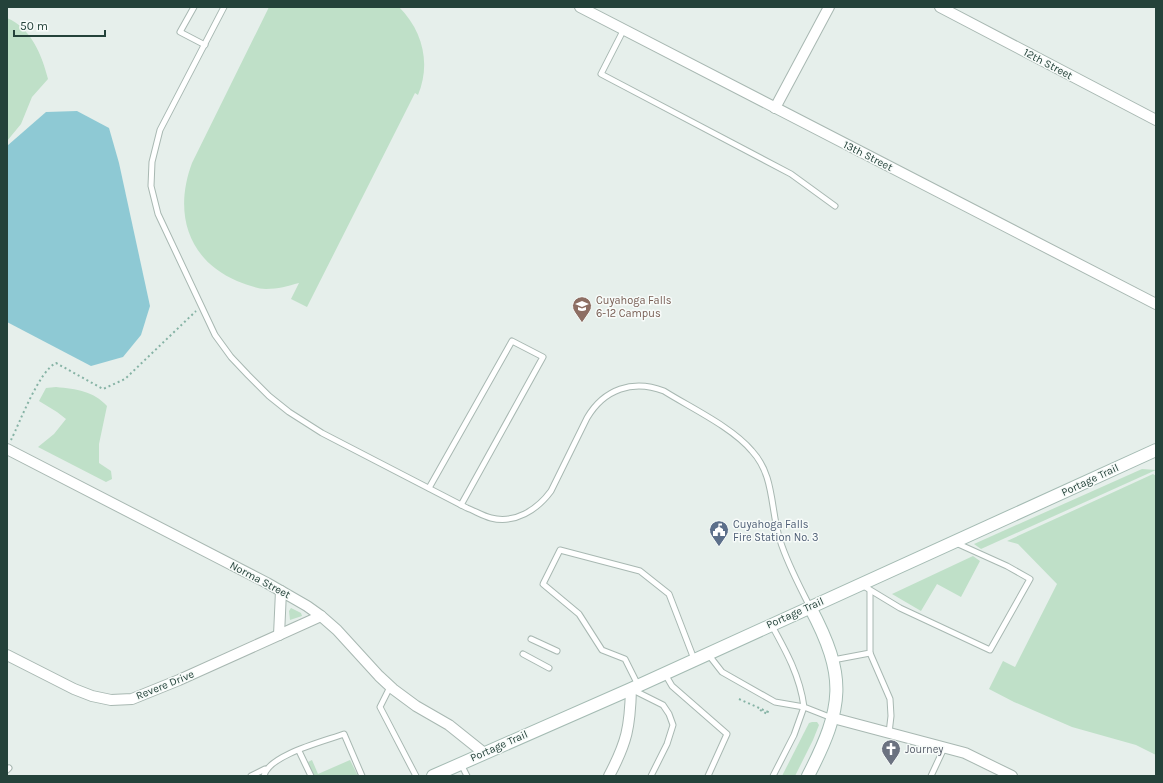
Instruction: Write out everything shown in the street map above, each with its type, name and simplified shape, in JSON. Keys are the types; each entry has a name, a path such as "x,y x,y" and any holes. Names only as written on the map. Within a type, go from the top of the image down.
{"main road":[{"name":"Portage Trail","path":"433,776 634,687 953,541 1154,453"},
{"path":"808,776 826,739 833,718 837,686 833,660 824,632 810,607"}],"street":[{"name":"13th Street","path":"580,7 1156,304"},
{"path":"775,108 829,7"},
{"name":"12th Street","path":"940,7 1156,120"},
{"name":"Norma Street","path":"8,446 281,591 321,616 337,630 390,687 416,706 449,725 484,753"},
{"path":"279,635 281,591"},
{"name":"Revere Drive","path":"7,655 74,689 92,696 122,700 142,696 321,616"},
{"path":"609,776 627,737 634,687"},
{"path":"833,718 945,746 965,753 1012,776"}],"lane":[{"path":"194,7 180,32 205,45"},
{"path":"224,7 160,130 152,162 150,186 158,214 216,335 231,357 269,396 289,412 322,433 461,505 490,518 506,519 523,515 535,508 551,491 593,408 602,398 612,392 641,385 652,387 664,392 737,436 752,451 765,469 771,488 780,539 810,607"},
{"path":"624,29 601,74 791,174 836,206"},
{"path":"429,488 512,341 543,357 461,505"},
{"path":"859,584 900,608 990,650 1030,579 1007,566 953,541"},
{"path":"651,776 667,744 673,725 669,714 662,706 634,687 625,659 602,650 579,614 543,584 560,550 640,571 669,594 694,659"},
{"path":"870,591 870,653 890,699 891,716 889,733"},
{"path":"771,624 789,657 802,689 804,707 794,735 773,776"},
{"path":"531,639 557,651"},
{"path":"708,653 722,672 775,702 804,707 833,718"},
{"path":"833,660 870,653"},
{"path":"523,654 549,668"},
{"path":"664,672 672,686 727,734 708,776"},
{"path":"390,687 380,707 416,776"},
{"path":"251,776 266,769 278,758 344,734 362,776"},
{"path":"931,776 945,746"},
{"path":"299,751 311,776"},
{"path":"461,764 467,776"},
{"path":"264,776 266,769"}],"path":[{"path":"8,446 42,377 50,366 56,363 103,389 125,378 192,314 203,308"},
{"path":"740,700 768,712 767,714 760,710"}],"green space":[{"path":"269,7 399,7 407,16 419,37 424,60 424,72 418,95 415,93 307,307 291,299 299,283 279,288 262,289 237,281 220,272 206,260 196,247 189,232 185,216 184,199 192,163"},
{"path":"7,18 23,28 29,35 39,52 48,79 32,97 21,124 7,141"},
{"path":"56,387 90,394 102,401 107,406 99,444 99,463 111,471 112,479 106,482 38,447 54,434 66,419 39,401 46,388"},
{"path":"1142,469 1156,470 981,549 974,544"},
{"path":"1153,474 1156,476 1156,755 1136,745 1072,727 1014,702 989,689 1003,661 1015,667 1057,584 1018,544 1007,541"},
{"path":"973,556 980,561 961,597 937,584 921,611 892,594"},
{"path":"291,608 301,613 302,616 290,620 289,611"},
{"path":"817,722 819,725 795,776 782,776 809,723"},
{"path":"312,760 318,774 350,760 358,776 314,776 308,762"}],"water":[{"path":"77,111 109,128 119,163 150,306 141,335 123,357 91,366 7,322 7,146 46,112"}],"place":[{"name":"Cuyahoga Falls 6-12 Campus","path":"582,323"},
{"name":"Cuyahoga Falls Fire Station No. 3","path":"719,547"},
{"name":"Journey","path":"891,766"}]}
